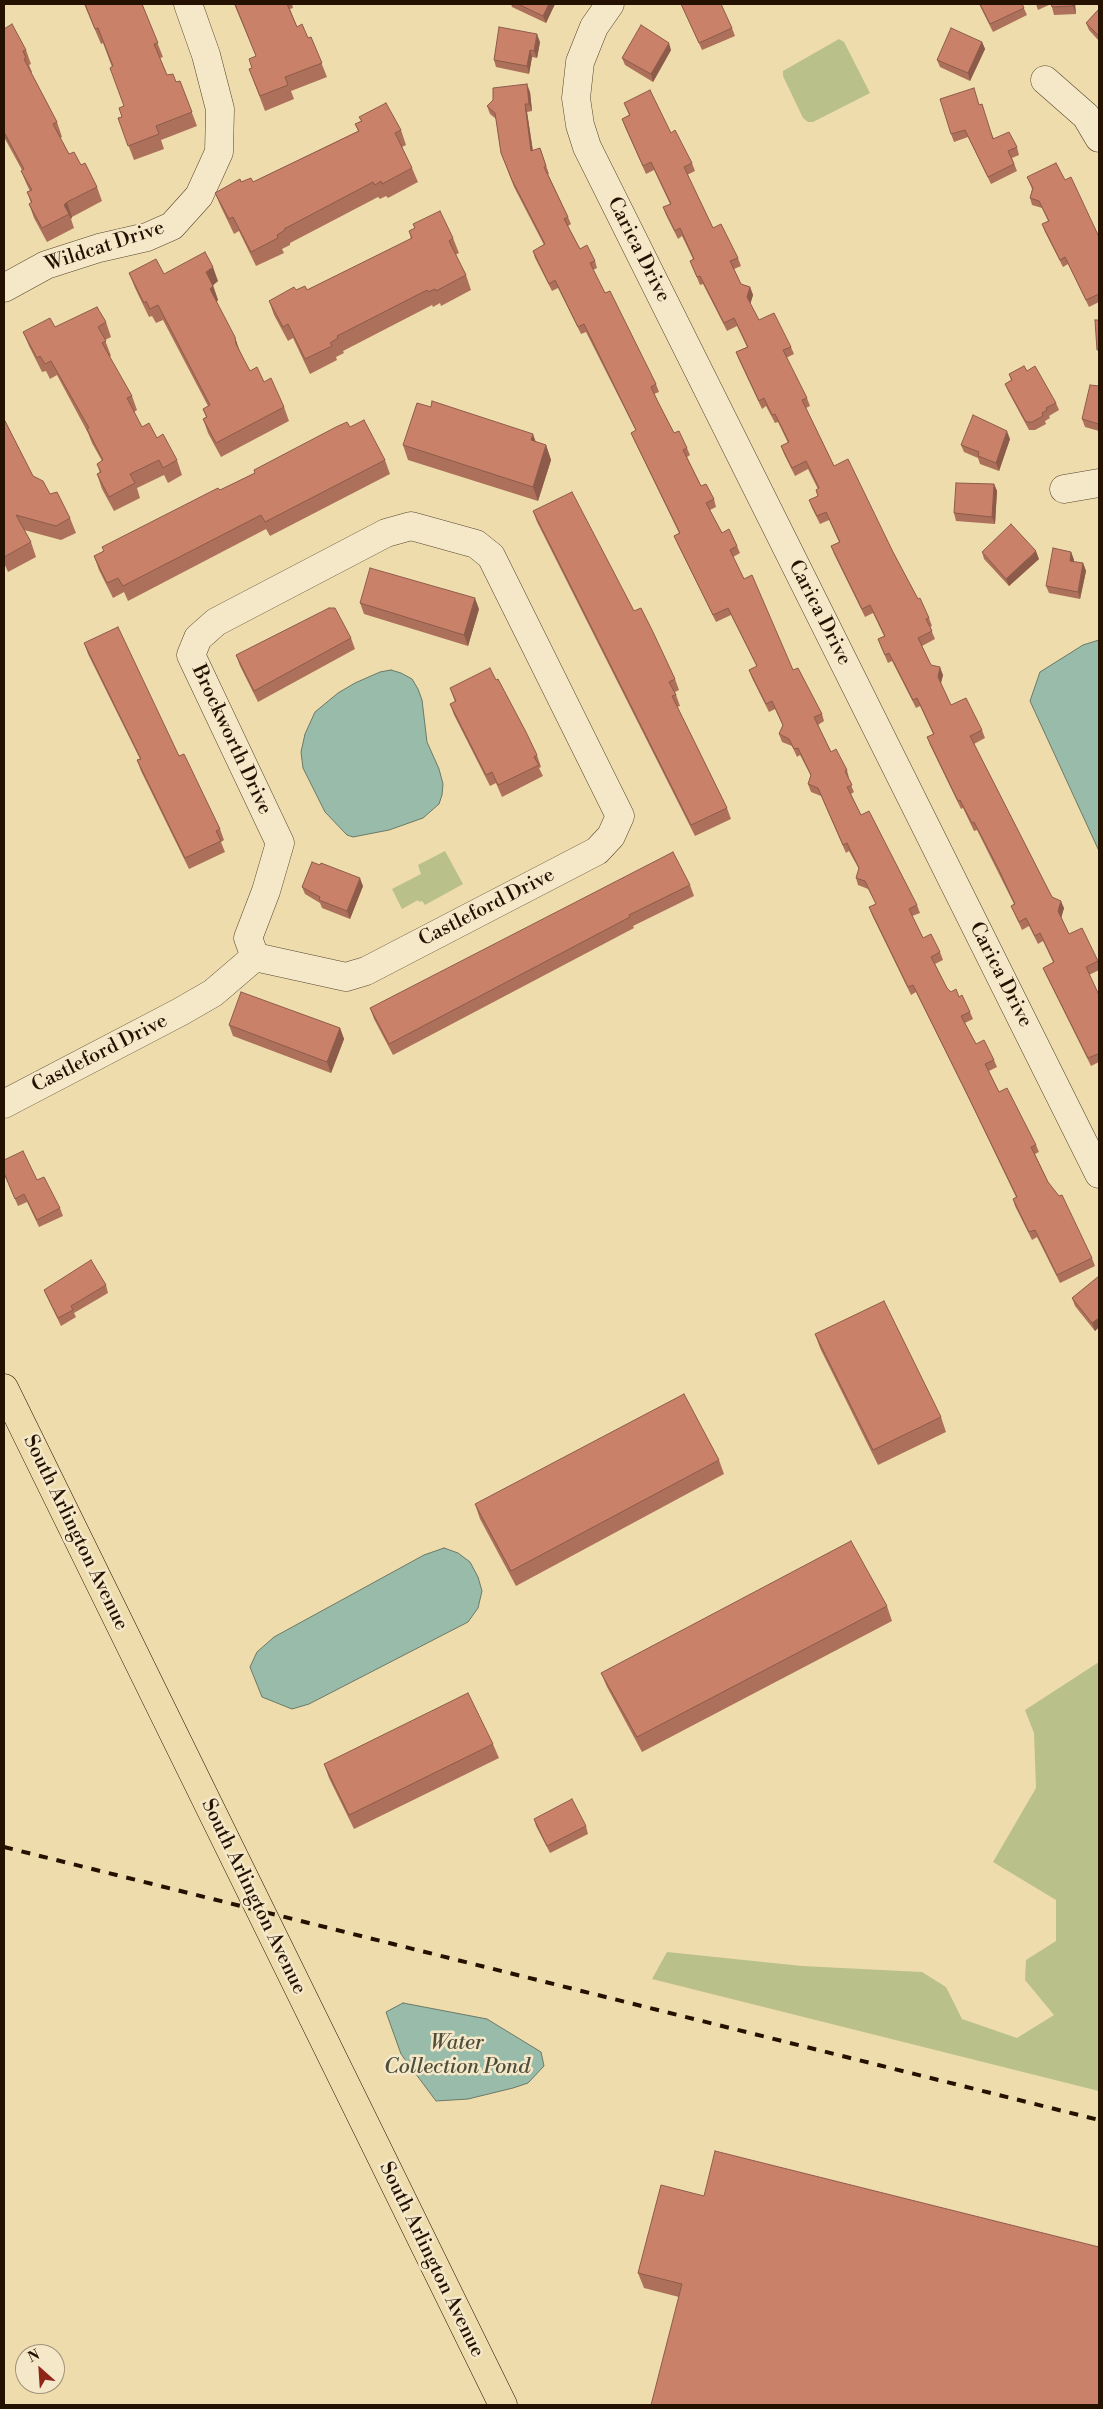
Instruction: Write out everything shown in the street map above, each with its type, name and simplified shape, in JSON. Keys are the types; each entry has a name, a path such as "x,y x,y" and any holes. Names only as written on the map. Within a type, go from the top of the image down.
{"main road":[{"name":"South Arlington Avenue","path":"4,1388 504,2405"}],"street":[{"name":"Wildcat Drive","path":"4,288 46,265 99,248 147,237 172,226 199,196 219,152 220,109 206,55 188,4"},
{"name":"Carica Drive","path":"610,4 594,27 580,62 576,98 580,125 587,147 1091,1135 1099,1174"},
{"path":"1046,80 1086,116 1099,138"},
{"path":"1064,489 1099,483"},
{"name":"Brockworth Drive","path":"255,957 248,938 266,892 280,843 191,655 198,638 216,622 386,533 411,526"},
{"name":"Castleford Drive","path":"4,1104 188,1008 213,993 255,957 346,977 366,971 597,851 611,836 620,816 491,556 476,544 411,526"}],"green space":[{"path":"839,39 844,42 870,93 813,122 808,122 803,118 783,76 783,71"},
{"path":"445,851 463,884 425,905 422,901 419,902 418,900 402,909 392,889 421,874 418,865"},
{"path":"1099,1662 1099,2091 652,1979 667,1952 802,1966 922,1972 946,1987 962,2019 1017,2038 1054,2015 1025,1980 1026,1960 1056,1941 1056,1900 993,1862 1036,1788 1034,1733 1025,1710"}],"water":[{"path":"1099,640 1099,851 1030,701 1040,672 1083,645"},
{"path":"391,670 412,679 418,689 422,700 427,742 439,769 443,784 442,795 439,804 423,818 389,830 353,837 347,835 325,812 303,768 301,752 305,734 315,712 338,693 380,672"},
{"path":"444,1548 458,1553 470,1562 478,1577 482,1591 478,1608 468,1622 309,1704 292,1709 262,1697 250,1667 257,1652 274,1637 424,1555"},
{"name":"Water Collection Pond","path":"403,2003 487,2019 541,2052 544,2066 528,2083 513,2088 468,2099 436,2101 401,2054 386,2012"}],"building":[{"path":"85,4 142,4 158,43 154,44 167,75 173,74 176,82 180,81 192,112 156,126 159,134 128,146 118,118 122,117 119,108 124,106 110,68 113,66 98,28 95,29"},
{"path":"235,4 287,4 297,27 302,24 308,38 311,37 322,63 285,77 288,85 260,96 249,69 252,68 249,59 256,56"},
{"path":"518,4 549,4 543,16"},
{"path":"681,4 721,4 732,28 699,43"},
{"path":"980,4 1022,4 1024,8 990,24"},
{"path":"1051,4 1073,4 1073,6 1052,7"},
{"path":"1099,9 1099,36 1086,23"},
{"path":"12,24 26,50 23,51 26,58 24,59 57,122 53,124 69,154 74,152 81,165 85,163 97,187 67,202 64,205 69,214 42,228 29,204 32,202 27,192 32,190 21,171 24,169 4,132 4,29"},
{"path":"641,25 669,43 651,74 622,58"},
{"path":"499,27 537,34 534,51 530,50 527,66 494,60"},
{"path":"951,28 982,42 968,73 937,60"},
{"path":"527,84 529,104 525,104 531,151 540,148 546,166 544,167 568,217 564,219 580,249 587,245 595,261 590,263 605,293 610,291 656,384 651,387 658,402 674,433 679,431 687,448 683,450 701,486 706,484 714,499 706,503 722,533 729,529 737,546 730,550 744,579 752,575 793,670 798,668 822,714 814,717 831,752 836,749 847,770 845,771 852,785 847,787 861,815 869,811 917,905 909,909 923,938 931,934 940,952 931,957 947,988 951,992 956,989 959,997 962,995 970,1012 961,1016 976,1044 984,1040 994,1060 985,1064 999,1092 1007,1088 1036,1145 1031,1147 1048,1182 1059,1196 1062,1195 1092,1258 1057,1275 1035,1230 1029,1232 1013,1199 1017,1197 967,1094 913,985 908,987 869,907 876,904 865,881 856,878 859,868 847,843 843,845 818,788 808,784 811,775 798,748 794,749 789,739 779,734 783,725 772,701 766,704 749,670 757,666 728,608 713,615 674,536 680,533 631,433 636,430 584,324 578,327 555,280 549,284 533,251 545,244 512,180 501,153 495,113 487,106 493,100 493,88"},
{"path":"974,88 979,105 982,104 993,139 1009,132 1017,147 1008,151 1014,164 988,177 965,130 951,134 940,99"},
{"path":"650,90 671,133 675,130 692,163 684,167 713,228 721,224 738,258 730,261 741,284 750,287 747,297 759,320 774,313 791,347 783,350 807,398 802,400 834,466 848,459 893,552 918,599 920,598 929,618 926,619 932,631 918,638 931,665 940,667 938,677 951,705 966,698 982,730 970,736 1052,897 1061,901 1058,911 1069,934 1082,928 1098,961 1086,967 1099,995 1099,1057 1098,1054 1088,1058 1043,968 1054,962 1040,933 1035,936 1026,918 1019,922 1011,906 1015,904 998,868 974,822 972,823 960,800 958,801 927,737 934,734 917,698 913,700 889,653 885,655 878,639 885,636 870,605 862,609 831,546 840,542 826,512 817,516 809,500 818,496 816,490 819,488 806,461 792,468 781,446 789,442 775,414 772,415 764,398 759,401 736,352 748,347 734,318 724,323 700,276 697,277 690,261 694,259 680,228 675,231 663,207 671,204 651,162 643,166 622,119 630,115 624,103"},
{"path":"386,103 401,130 395,133 412,168 382,184 381,181 375,185 373,182 284,229 277,235 278,238 251,252 233,217 229,219 215,193 240,179 241,182 251,178 253,182 359,131 355,124 362,121 359,117"},
{"path":"1056,163 1065,180 1071,177 1099,237 1099,294 1086,300 1065,257 1060,260 1042,224 1049,221 1039,201 1030,198 1033,188 1027,177"},
{"path":"440,211 453,238 449,241 466,275 436,291 435,289 428,292 427,290 337,336 338,338 330,343 332,346 305,359 288,324 283,327 269,301 294,287 296,290 305,286 307,290 412,238 409,231 415,228 413,224"},
{"path":"205,252 213,267 206,272 213,286 210,289 235,337 236,344 250,371 257,367 264,382 271,378 284,407 216,443 203,419 207,417 203,409 210,405 158,305 150,309 146,301 144,303 129,273 156,259 164,274"},
{"path":"97,307 106,322 98,327 106,341 102,343 132,396 127,398 142,427 149,423 157,438 163,434 177,460 163,468 159,460 130,474 135,483 109,497 97,474 101,472 97,464 103,460 87,429 89,428 51,361 45,364 40,356 37,358 23,332 50,318 55,327"},
{"path":"1095,320 1099,320 1099,350 1097,350"},
{"path":"1024,366 1027,371 1035,366 1056,403 1046,408 1047,410 1042,413 1043,416 1032,422 1026,422 1005,384 1012,380 1009,374"},
{"path":"1090,385 1099,386 1099,424 1082,419"},
{"path":"432,401 533,434 531,440 546,445 533,487 403,445 417,403 431,407"},
{"path":"973,415 1007,431 996,463 978,456 979,452 961,445"},
{"path":"4,419 33,476 43,481 50,494 57,492 70,518 56,526 16,515 31,542 4,557"},
{"path":"364,420 385,460 265,522 261,515 123,586 118,578 107,583 94,556 104,551 102,547 218,488 220,490 255,473 254,470 336,427 347,422 350,427"},
{"path":"956,483 994,484 992,517 954,513"},
{"path":"572,492 634,611 641,608 653,632 675,679 669,682 676,695 672,696 727,808 691,825 533,511"},
{"path":"1011,524 1036,551 1006,579 982,552"},
{"path":"1053,548 1071,552 1070,561 1083,563 1078,592 1046,586"},
{"path":"370,568 475,598 464,635 360,603"},
{"path":"329,608 335,608 351,638 254,691 236,655"},
{"path":"118,627 179,756 184,754 220,829 216,831 221,841 185,858 137,760 141,759 84,643"},
{"path":"490,668 496,680 498,679 526,732 537,755 534,757 539,765 498,785 492,772 486,775 450,704 456,701 450,688"},
{"path":"673,852 690,885 629,915 630,917 389,1044 370,1008"},
{"path":"312,862 320,865 321,863 360,878 347,911 319,900 320,897 302,887"},
{"path":"241,992 340,1028 327,1062 229,1025"},
{"path":"23,1151 37,1180 44,1177 60,1208 37,1220 24,1194 15,1199 4,1173 4,1160"},
{"path":"91,1260 106,1285 71,1306 73,1310 58,1318 44,1290"},
{"path":"1099,1276 1099,1318 1092,1323 1072,1298"},
{"path":"884,1301 941,1417 873,1450 815,1334"},
{"path":"684,1394 719,1460 511,1571 475,1504"},
{"path":"851,1541 887,1606 637,1737 601,1673"},
{"path":"468,1693 493,1744 349,1815 324,1764"},
{"path":"572,1799 586,1826 547,1846 534,1819"},
{"path":"715,2151 1099,2247 1099,2405 651,2405 682,2284 638,2273 661,2185 704,2196"}],"railway":[{"path":"4,1847 1099,2120"}]}
